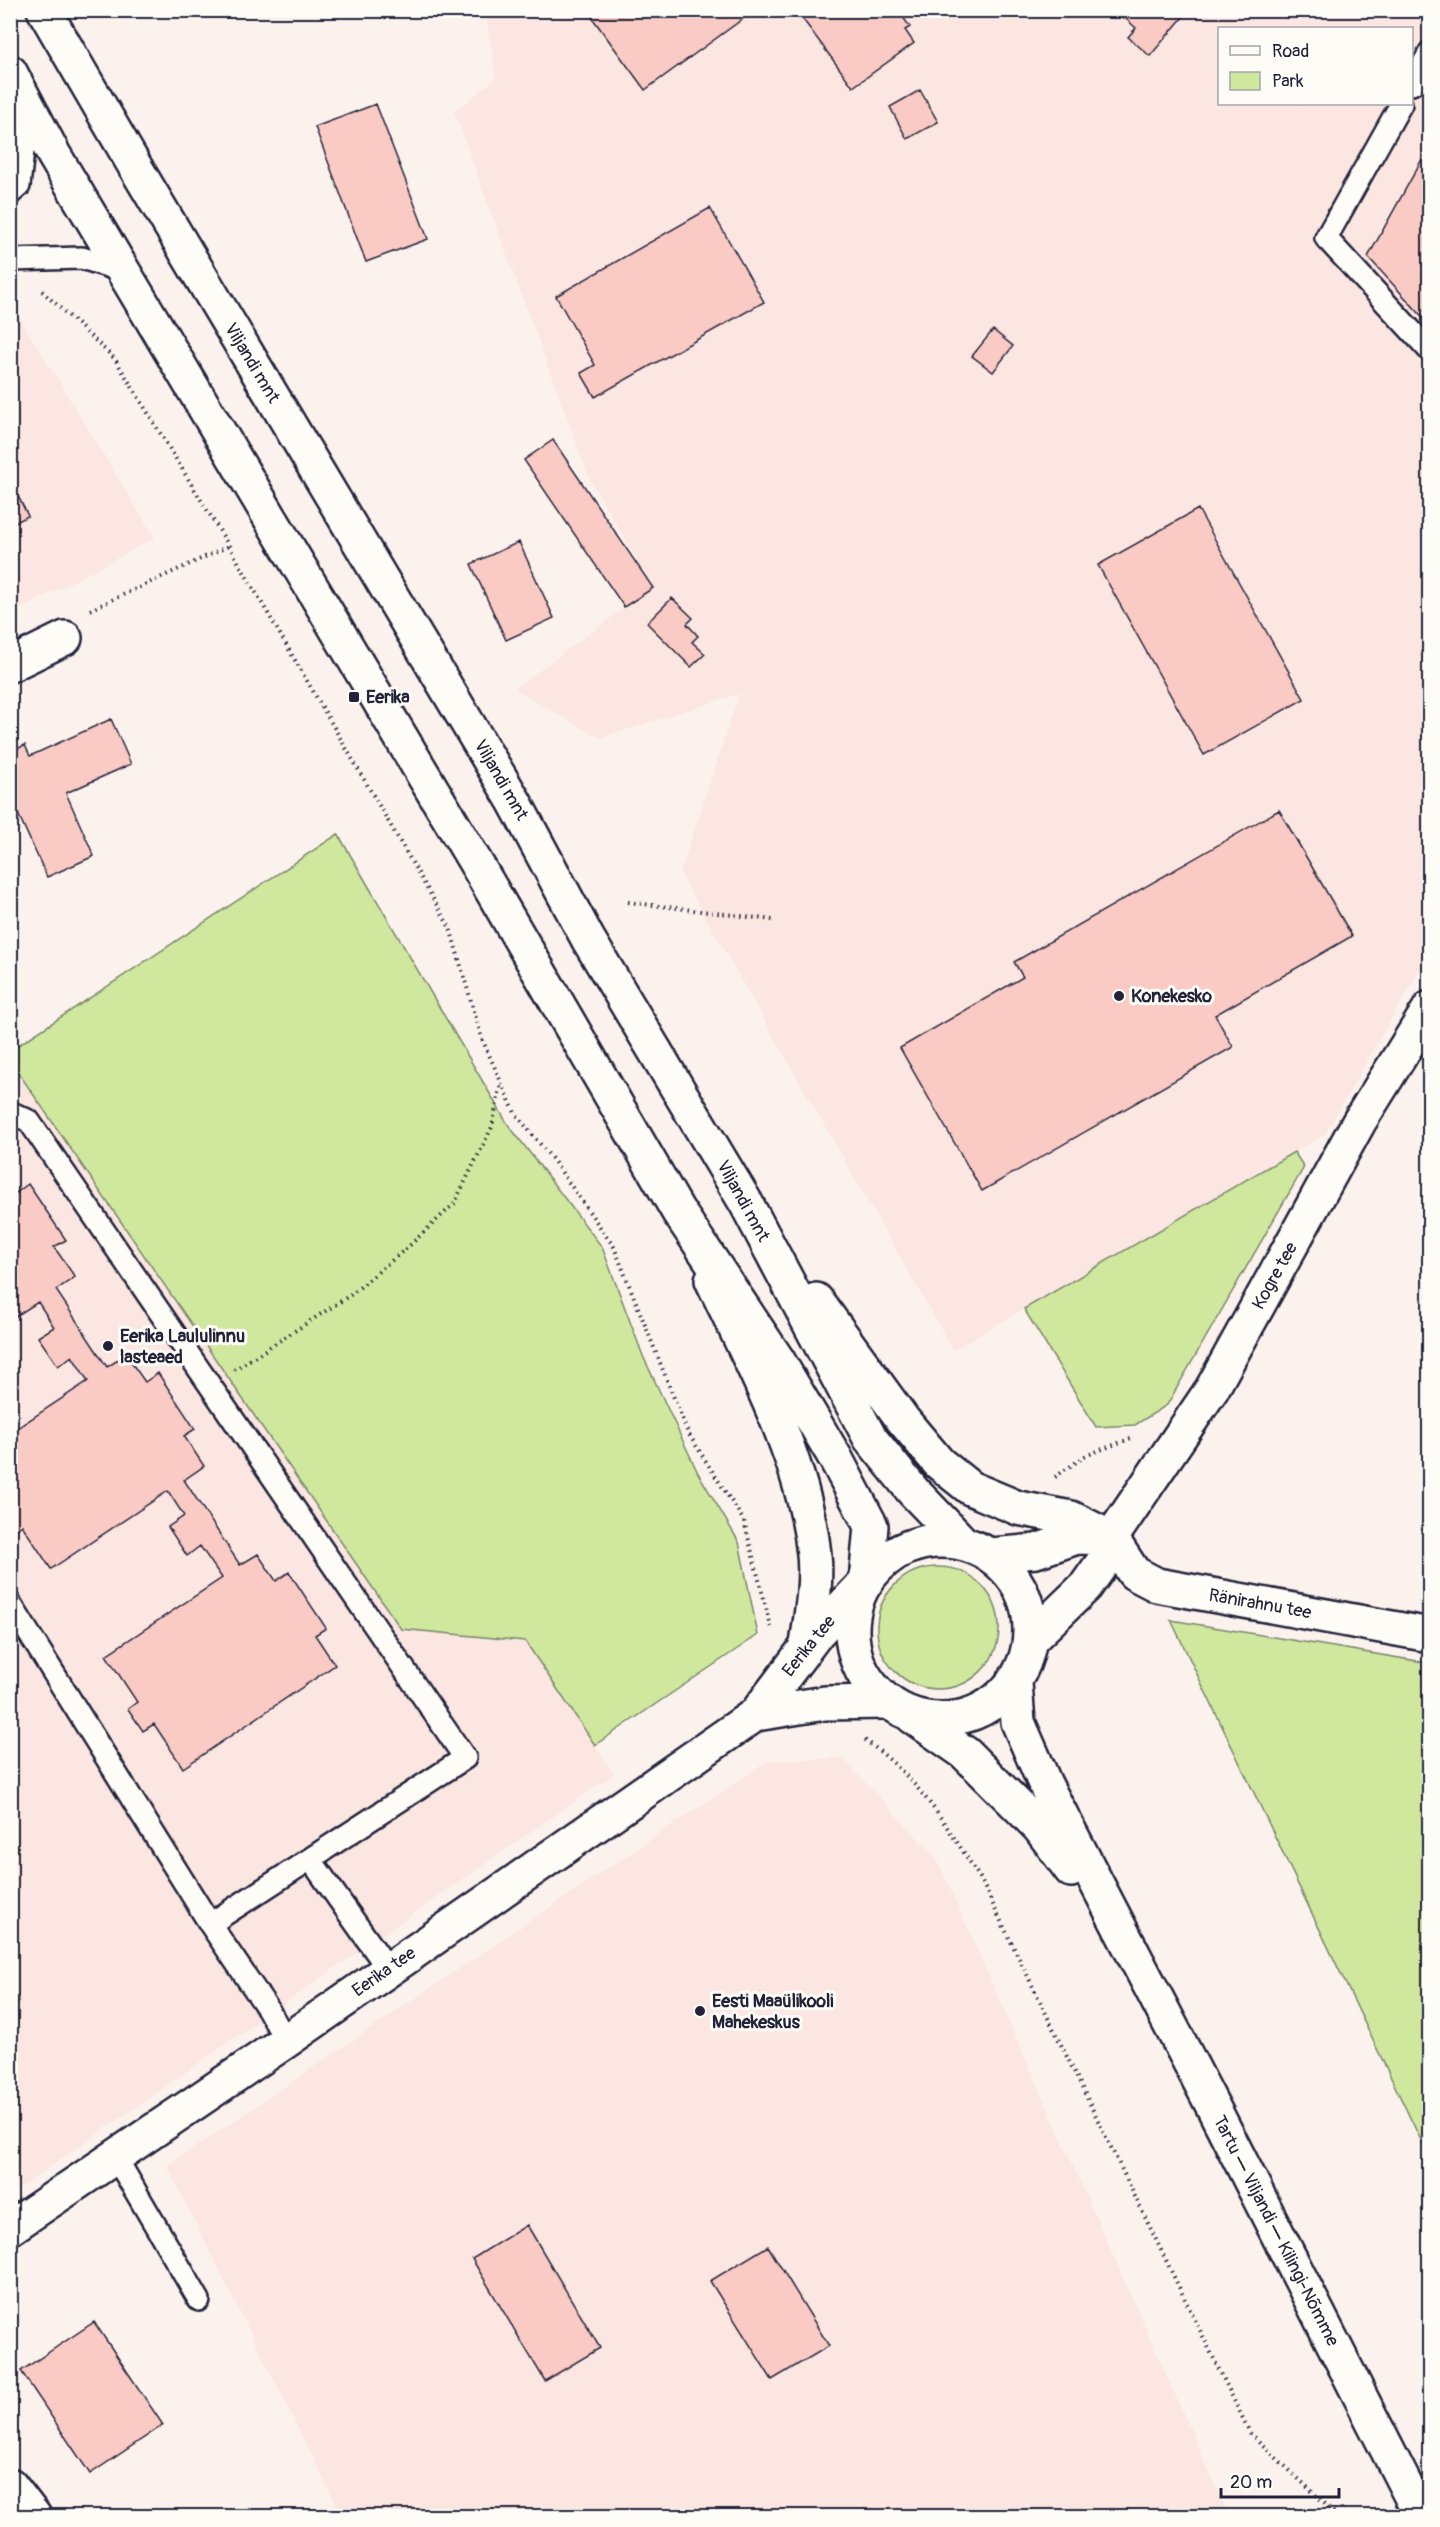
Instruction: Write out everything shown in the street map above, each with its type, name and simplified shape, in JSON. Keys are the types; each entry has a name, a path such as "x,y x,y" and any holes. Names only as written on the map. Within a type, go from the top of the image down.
{"main road":[{"name":"Viljandi mnt","path":"44,10 514,801 588,939 746,1203 870,1438 913,1491 977,1549"},
{"path":"10,72 54,155 480,870 678,1211 777,1359 836,1459 871,1526 866,1582 853,1612 853,1646 864,1677 899,1709 951,1720 987,1709 1015,1683 1031,1639 1029,1606 1014,1577 977,1549"},
{"path":"10,665 65,638"},
{"name":"Kogre tee","path":"1031,1639 1086,1586 1103,1562 1111,1538 1212,1389 1359,1122 1430,1008"},
{"path":"746,1203 903,1420 939,1463 970,1488 1018,1508 1071,1518 1111,1538"},
{"path":"678,1211 758,1376 799,1482 809,1518 815,1583 801,1654"},
{"path":"866,1582 891,1556 926,1542 977,1549 1036,1551 1077,1537 1111,1538"},
{"name":"Ränirahnu tee","path":"1111,1538 1134,1573 1157,1585 1430,1635"},
{"name":"Eerika tee","path":"10,2228 286,2041 756,1714 801,1654 866,1582"},
{"name":"Tartu — Viljandi — Kilingi-Nõmme","path":"1015,1683 1018,1722 1045,1784 1211,2103 1421,2517"},
{"name":"Eerika tee","path":"756,1714 825,1703 899,1709"},
{"name":"Tartu — Viljandi — Kilingi-Nõmme","path":"899,1709 965,1753 1039,1827 1128,1946"},
{"path":"10,2485 34,2517"}],"lane":[{"path":"1413,82 1430,52"},
{"path":"10,194 19,186 28,105"},
{"path":"1400,105 1326,238 1430,351"},
{"path":"14,260 82,258 123,271"},
{"path":"10,1112 29,1121 465,1758 210,1924"},
{"path":"10,1603 210,1924 268,2009 286,2041"},
{"path":"311,1860 387,1969"},
{"path":"115,2156 199,2300"}],"path":[{"path":"14,260 28,278 115,359 229,546 450,928 482,1039 515,1113 553,1160 614,1247 688,1433 744,1521 771,1629 801,1654"},
{"path":"65,638 76,617 229,546"},
{"path":"628,902 773,920"},
{"path":"210,1386 352,1294 454,1204 492,1127 501,1082"},
{"path":"825,1703 830,1724 856,1733 893,1760 934,1806 980,1878 1250,2433 1338,2517"}],"shaded area":[{"path":"485,11 1429,11 1429,954 1325,1134 953,1350 680,873 739,694 600,738 514,689 653,587 590,480 454,112 496,78"},
{"path":"10,302 155,538 11,614 10,614"},
{"name":"Eerika Laululinnu lasteaed","path":"10,1062 401,1629 525,1641 614,1774 11,2194"},
{"name":"Eesti Maaülikooli Mahekeskus","path":"842,1758 936,1857 1229,2516 342,2516 167,2166 767,1761"}],"green space":[{"path":"338,834 507,1123 602,1247 643,1356 698,1473 739,1542 758,1635 595,1745 525,1641 401,1629 11,1062 11,1050"},
{"path":"1294,1152 1304,1167 1167,1405 1135,1425 1096,1427 1024,1309"},
{"path":"938,1567 961,1572 972,1577 981,1585 989,1594 994,1605 999,1628 994,1651 989,1662 981,1671 972,1679 961,1684 938,1689 915,1684 904,1679 895,1671 887,1662 882,1651 877,1628 882,1605 887,1594 895,1585 904,1577 915,1572"},
{"path":"1171,1620 1429,1663 1429,2157"}],"building":[{"path":"590,10 755,10 645,90 588,12"},
{"path":"796,10 898,10 910,27 905,30 914,43 853,87"},
{"path":"1132,10 1189,10 1150,56 1128,37 1136,28 1125,18"},
{"path":"920,90 938,122 907,139 890,107"},
{"path":"376,104 428,239 366,262 315,127"},
{"path":"1430,145 1430,325 1368,257"},
{"path":"710,208 764,302 595,397 581,373 595,365 556,296"},
{"path":"993,330 1013,346 993,372 972,356"},
{"path":"553,440 653,588 624,607 524,460"},
{"path":"10,480 28,516 10,525"},
{"path":"1198,509 1304,699 1204,755 1098,565"},
{"path":"519,542 554,618 506,640 471,564"},
{"path":"672,598 693,618 687,624 698,636 692,642 705,654 691,667 647,623"},
{"path":"111,719 131,764 66,793 94,856 47,877 10,796 10,752 25,745 30,756"},
{"name":"Konekesko","path":"1279,810 1352,936 1215,1015 1233,1047 982,1191 900,1048 1023,977 1014,962"},
{"path":"28,1184 66,1240 54,1247 75,1277 56,1290 107,1367 126,1355 145,1382 158,1373 195,1429 184,1436 204,1466 184,1480 240,1565 258,1554 276,1581 289,1572 326,1628 315,1635 335,1665 183,1768 154,1724 143,1731 128,1709 137,1702 106,1655 222,1578 200,1546 187,1556 168,1527 184,1516 168,1491 51,1569 22,1525 12,1533 10,1531 10,1433 88,1381 72,1356 58,1366 38,1337 54,1327 38,1302 10,1320 10,1185 16,1193"},
{"path":"527,2225 600,2348 545,2381 472,2259"},
{"path":"768,2246 829,2346 772,2380 710,2281"},
{"path":"94,2322 163,2425 90,2474 21,2371"}],"place":[{"name":"Eerika","path":"354,697"},
{"name":"Konekesko","path":"1119,996"},
{"name":"Eerika Laululinnu lasteaed","path":"108,1346"},
{"name":"Eesti Maaülikooli Mahekeskus","path":"700,2011"}]}
